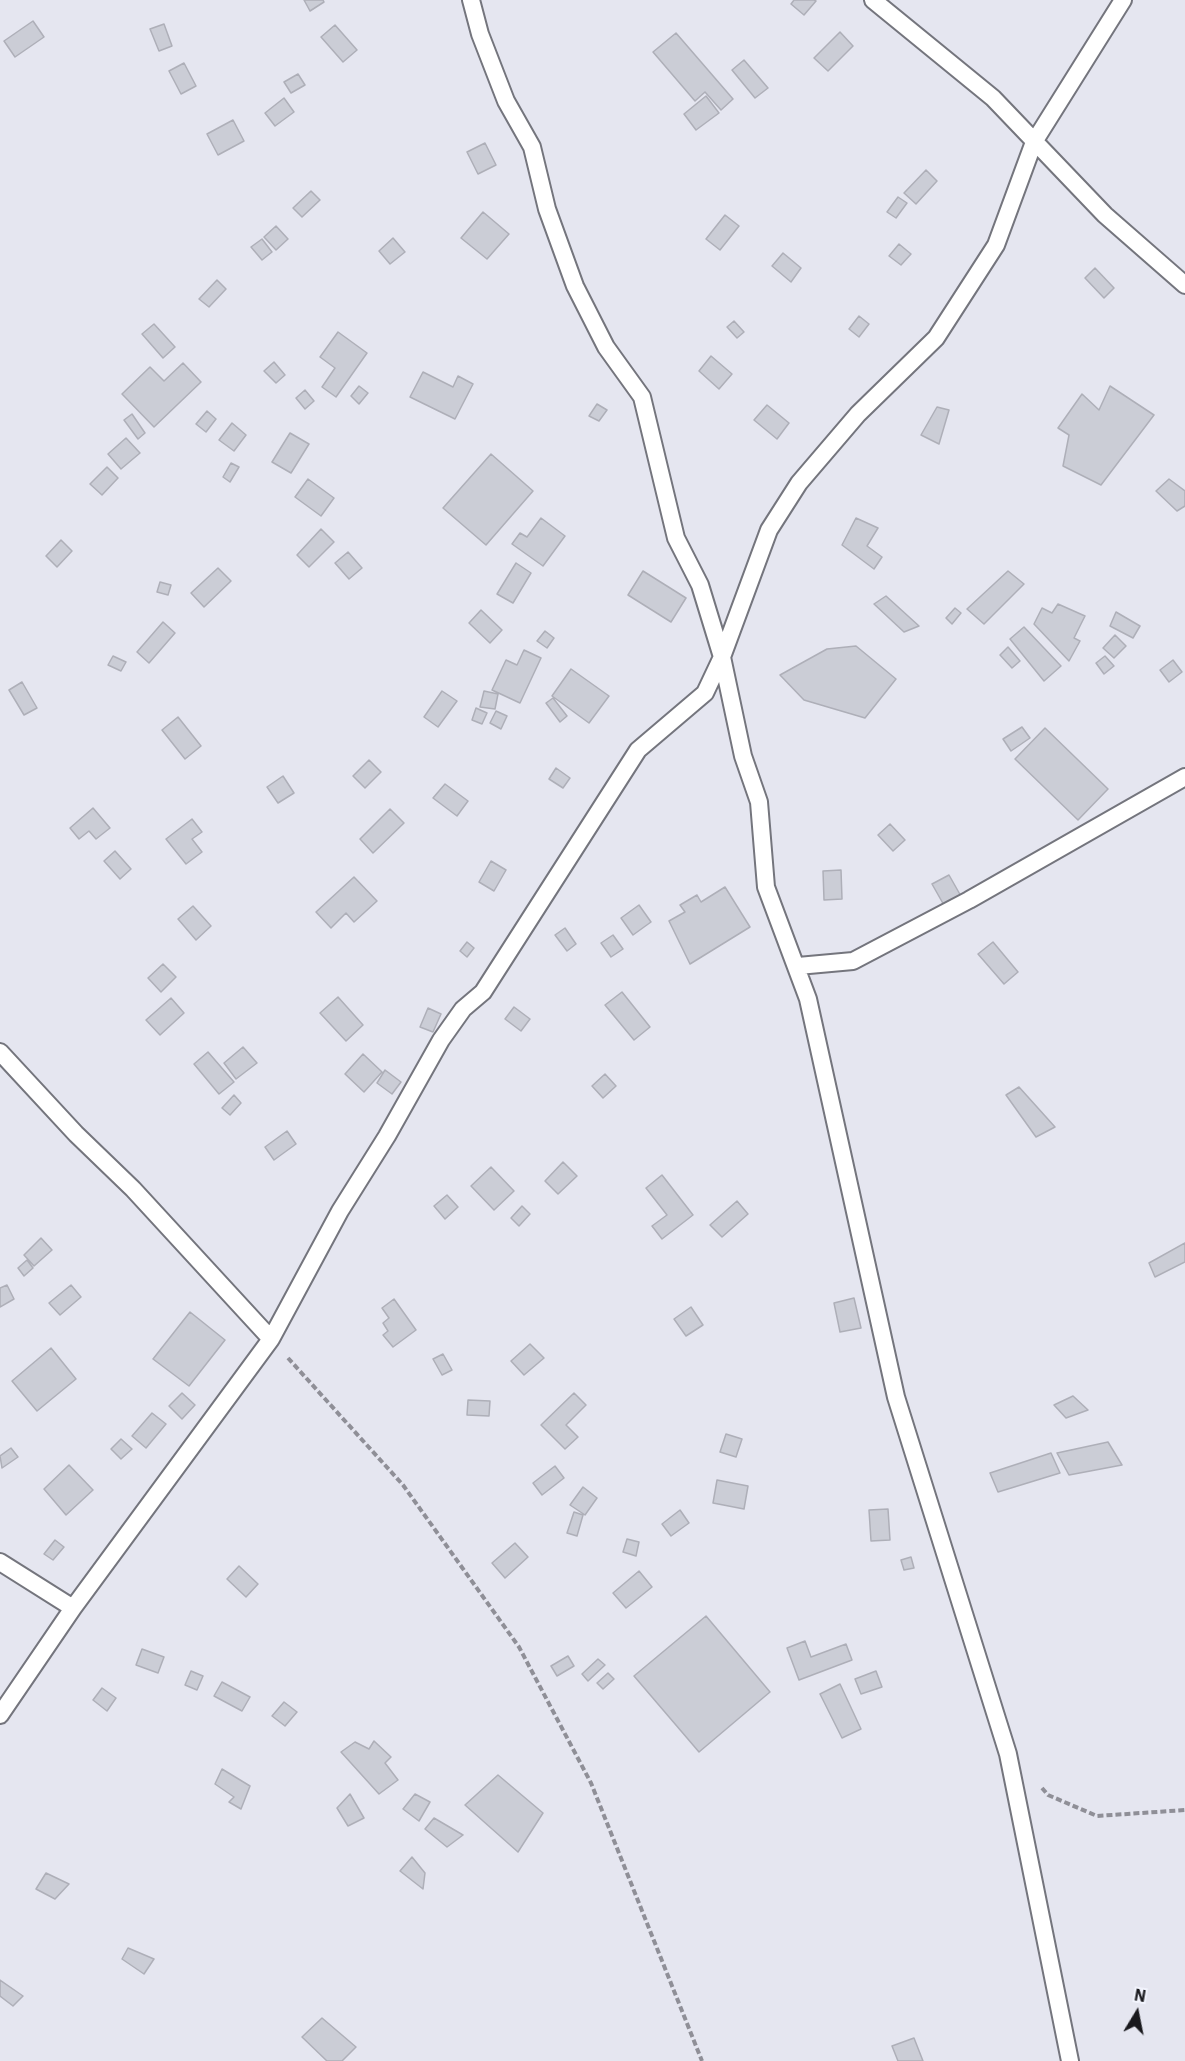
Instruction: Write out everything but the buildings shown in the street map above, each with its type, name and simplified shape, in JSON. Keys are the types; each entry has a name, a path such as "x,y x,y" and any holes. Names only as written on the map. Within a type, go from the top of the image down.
{"lane":[{"path":"471,0 480,34 507,101 532,147 547,209 575,286 606,347 642,397 676,538 700,585 722,657 744,756 759,802 766,887 798,966 808,999 853,1193 896,1397 1008,1754 1070,2061"},
{"path":"873,0 993,98 1105,215 1185,285"},
{"path":"0,1715 73,1608 271,1339 340,1211 393,1126 441,1040 463,1009 483,992 638,750 705,693 722,657 769,530 799,483 858,414 936,338 996,245 1034,142 1123,0"},
{"path":"798,966 853,961 969,900 1185,777"},
{"path":"0,1052 76,1134 134,1189 271,1339"},
{"path":"0,1562 73,1608"}],"path":[{"path":"271,1339 404,1485 519,1647 591,1783 702,2061"},
{"path":"1040,1786 1048,1795 1097,1816 1185,1810"}]}
